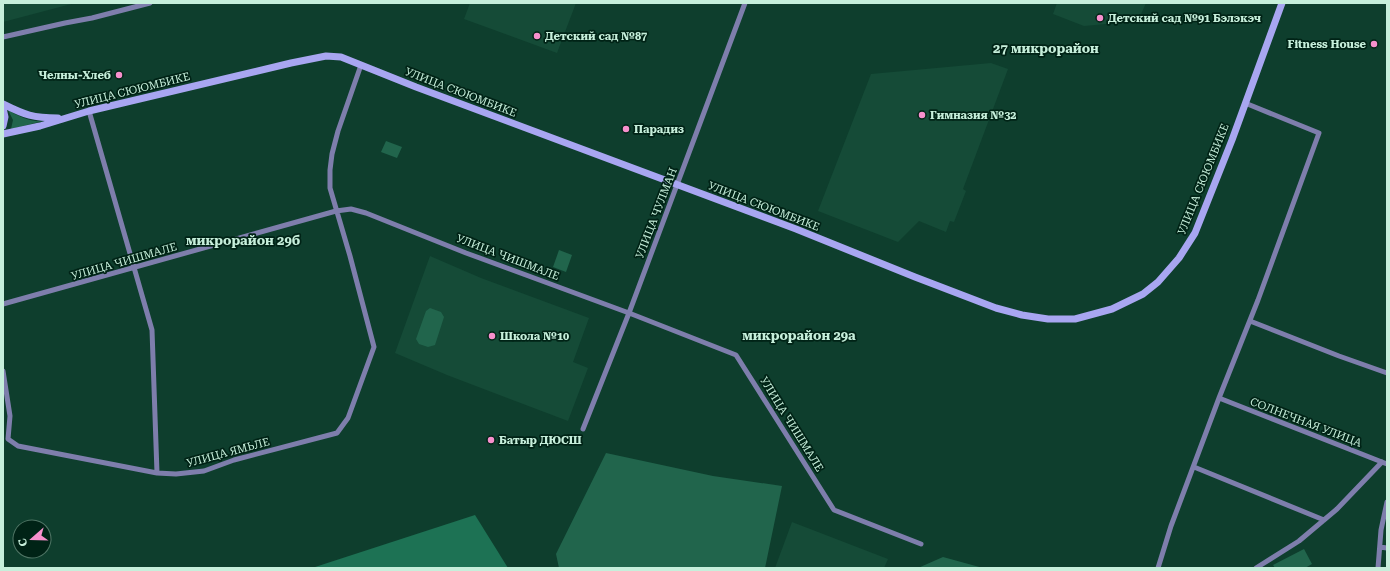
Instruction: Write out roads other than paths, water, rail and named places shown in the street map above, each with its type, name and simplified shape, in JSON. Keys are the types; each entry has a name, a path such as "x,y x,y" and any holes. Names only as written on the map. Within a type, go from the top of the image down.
{"street":[{"path":"3,38 150,3"},
{"name":"УЛИЦА ЧУЛМАН","path":"583,429 629,313 745,3"},
{"name":"УЛИЦА СЮЮМБИКЕ","path":"64,118 291,63 326,56 341,57 416,87 678,184 996,308 1022,315 1048,319 1075,319 1112,309 1143,294 1155,285 1179,258 1195,233 1232,140 1282,3"},
{"path":"336,211 330,188 332,154 361,65"},
{"path":"1158,568 1171,526 1258,300 1319,133 1245,103"},
{"path":"3,104 30,116 39,118 64,118"},
{"path":"3,108 5,117 3,126"},
{"path":"89,111 152,330 157,473"},
{"path":"3,134 40,126 64,118"},
{"name":"УЛИЦА ЧИШМАЛЕ","path":"3,304 336,211 351,210 366,213 736,355 834,510 921,544"},
{"name":"УЛИЦА ЯМЬЛЕ","path":"3,371 10,416 8,439 18,446 157,473 183,474 204,471 234,460 337,434 348,418 374,347 356,278 336,211"},
{"path":"1250,321 1387,373"},
{"name":"СОЛНЕЧНАЯ УЛИЦА","path":"1219,398 1385,463"},
{"path":"1256,568 1298,541 1324,520 1385,463"},
{"path":"1194,468 1324,520"},
{"path":"1378,568 1381,530 1387,502"},
{"path":"1380,547 1387,548"}],"place":[{"name":"Детский сад №91 Бэлэкэч","path":"1100,18"},
{"name":"Детский сад №87","path":"537,36"},
{"name":"Fitness House","path":"1374,44"},
{"name":"Челны-Хлеб","path":"119,75"},
{"name":"Гимназия №32","path":"922,115"},
{"name":"Парадиз","path":"626,129"},
{"name":"Школа №10","path":"492,336"},
{"name":"Батыр ДЮСШ","path":"491,440"}],"district":[{"name":"27 микрорайон","path":"1046,48"},
{"name":"микрорайон 29б","path":"243,240"},
{"name":"микрорайон 29а","path":"799,335"}]}
